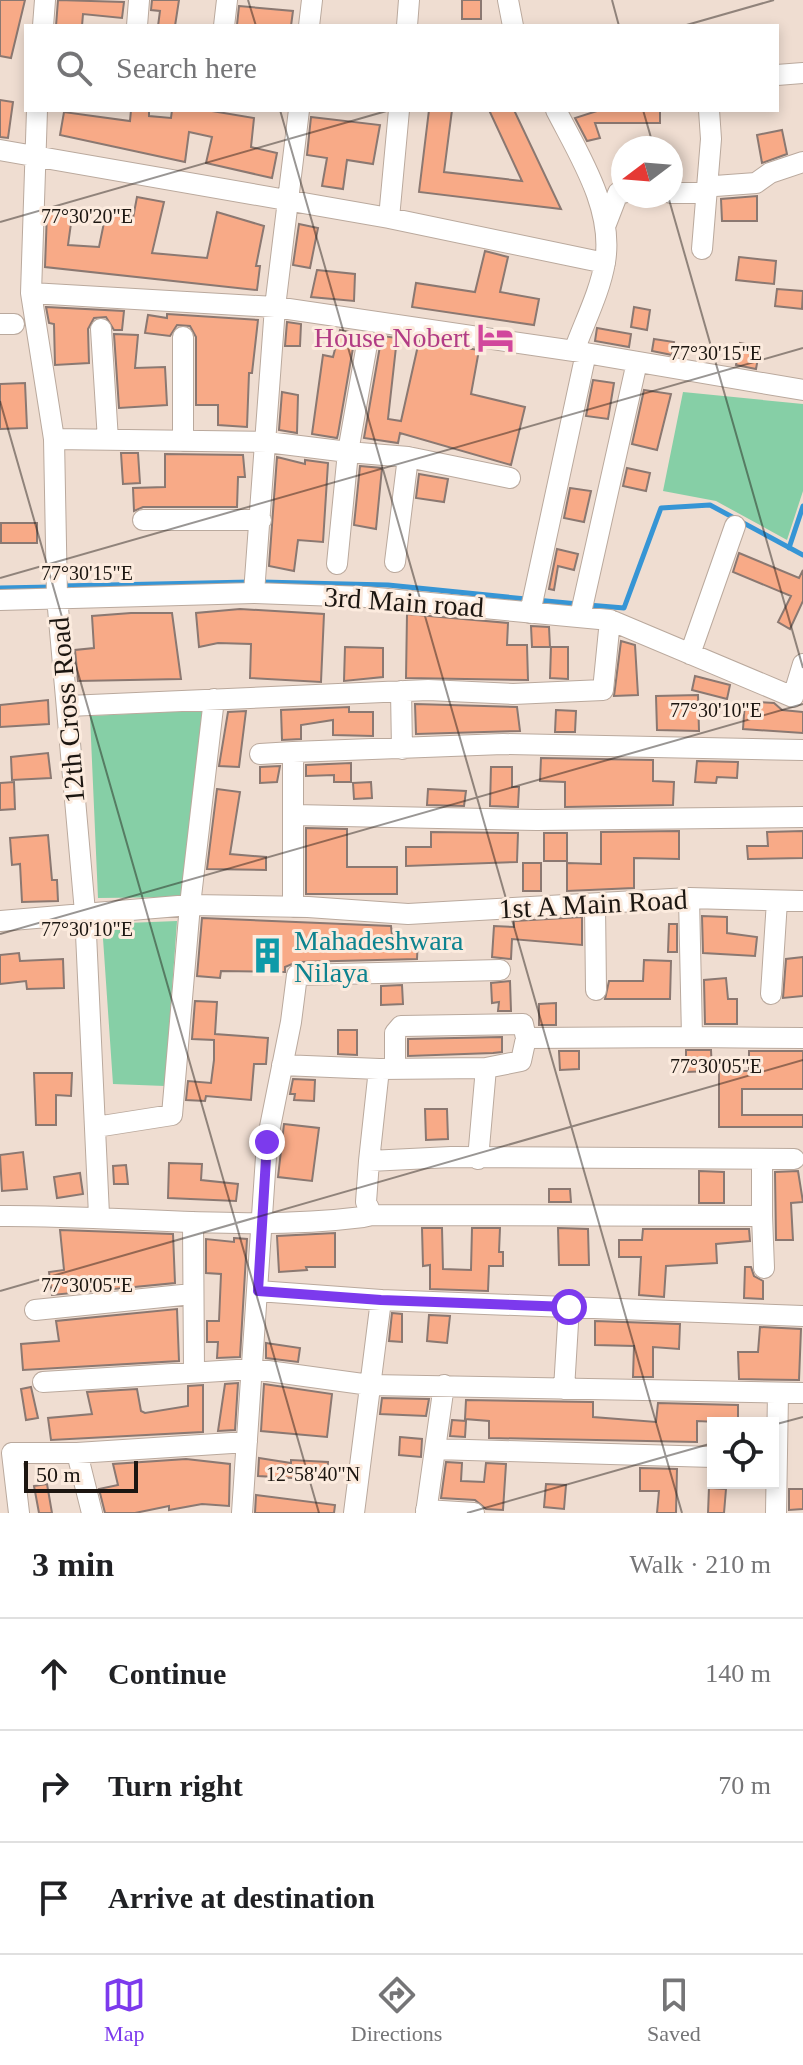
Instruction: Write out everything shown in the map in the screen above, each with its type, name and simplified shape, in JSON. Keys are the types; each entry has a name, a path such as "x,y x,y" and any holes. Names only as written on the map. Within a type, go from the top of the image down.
{"street":[{"path":"43,24 45,0"},
{"path":"137,24 139,0"},
{"path":"224,24 227,0"},
{"path":"309,24 312,0"},
{"path":"407,24 409,0"},
{"path":"508,0 513,24"},
{"path":"779,75 803,73"},
{"name":"12th Cross Road","path":"37,112 33,154 31,293 54,439 57,597 85,912 99,1215"},
{"path":"255,586 275,307 298,112"},
{"path":"389,218 399,112"},
{"path":"557,112 580,157 606,224"},
{"path":"702,249 711,139 709,112"},
{"path":"0,150 288,199 605,263"},
{"path":"683,193 756,183 770,173 803,162"},
{"path":"530,613 580,352 605,263 606,224 612,208"},
{"path":"31,293 275,307 580,352 803,390"},
{"path":"101,329 108,440"},
{"path":"183,337 183,441"},
{"path":"337,564 348,452 367,344"},
{"path":"580,617 637,362"},
{"path":"54,439 267,442 408,457 510,478"},
{"path":"395,562 408,457"},
{"path":"143,520 261,520"},
{"path":"690,654 735,526"},
{"name":"3rd Main road","path":"0,600 255,586 610,620 793,697 803,664"},
{"path":"68,706 401,691 513,694 603,690 610,620"},
{"path":"401,691 402,749"},
{"path":"96,1127 172,1115 190,905 214,699"},
{"path":"260,754 503,744 803,750"},
{"path":"293,752 293,907"},
{"path":"294,815 537,820 803,817"},
{"path":"689,898 692,1037"},
{"name":"1st A Main Road","path":"0,921 190,905 408,914 689,898 803,901"},
{"path":"771,994 777,901"},
{"path":"595,905 596,990"},
{"path":"242,1513 267,1142 297,975 500,970"},
{"path":"282,1065 387,1069 486,1068 521,1061 526,1038 523,1024 401,1026 395,1033 387,1069 369,1161 366,1202 372,1215"},
{"path":"526,1038 803,1038"},
{"path":"478,1159 486,1068"},
{"path":"762,1159 764,1268"},
{"path":"369,1161 794,1159"},
{"path":"0,1216 99,1215 263,1225 372,1215 762,1216"},
{"path":"193,1222 194,1371"},
{"path":"258,1291 381,1300 803,1316"},
{"path":"35,1310 192,1294"},
{"path":"354,1513 381,1300"},
{"path":"564,1389 569,1307"},
{"path":"43,1382 253,1369 370,1385 803,1393"},
{"path":"444,1385 426,1511 474,1513"},
{"path":"777,1417 778,1393"},
{"path":"19,1513 12,1453 77,1453 247,1442"},
{"path":"435,1449 707,1457"},
{"path":"77,1453 92,1513"},
{"path":"775,1489 776,1513"}],"green space":[{"path":"683,392 803,404 803,491 787,540 716,501 663,491"},
{"path":"206,710 183,897 98,898 90,716"},
{"path":"177,921 165,1086 113,1084 102,924"}],"building":[{"path":"0,0 25,0 11,58 0,56"},
{"path":"58,0 124,2 122,18 83,14 82,24 56,24"},
{"path":"152,0 179,0 175,24 158,24 160,11 151,10"},
{"path":"462,0 481,0 481,19 462,19"},
{"path":"239,6 293,11 291,24 237,24"},
{"path":"0,100 13,102 8,138 0,137"},
{"path":"64,112 130,121 131,112 149,112 149,116 171,118 172,112 218,112 254,118 251,147 277,153 272,178 206,163 212,137 189,132 185,162 60,135"},
{"path":"429,112 452,112 444,172 522,181 490,112 515,112 561,209 419,192"},
{"path":"594,112 660,112 660,123 595,123 600,138 587,141 575,118"},
{"path":"311,117 380,125 373,164 347,160 343,189 322,186 327,158 307,155"},
{"path":"782,130 787,154 762,163 757,135"},
{"path":"757,196 757,221 722,221 721,199"},
{"path":"137,197 164,202 152,253 207,258 217,212 264,226 256,266 260,266 257,290 45,267 47,212 72,216 68,245 99,247 106,213 133,218"},
{"path":"299,224 318,228 310,268 293,265"},
{"path":"485,251 508,257 500,292 539,299 534,325 412,307 416,283 475,292"},
{"path":"739,257 776,261 774,284 736,280"},
{"path":"317,270 355,274 354,301 311,297"},
{"path":"777,289 803,291 802,309 775,306"},
{"path":"46,307 124,311 122,330 114,330 106,317 94,318 88,329 89,363 55,365 54,324 49,323"},
{"path":"634,307 650,310 647,330 631,327"},
{"path":"167,314 258,320 252,373 249,373 247,427 218,425 218,405 196,405 196,337 190,326 177,325 170,336 145,333 148,315 167,318"},
{"path":"287,322 301,324 300,346 285,346"},
{"path":"597,328 631,334 629,347 595,341"},
{"path":"340,330 359,334 354,342 337,438 312,434 323,355 333,357"},
{"path":"114,334 138,335 135,368 165,367 167,405 119,408"},
{"path":"376,335 397,338 388,419 401,421 419,341 479,350 471,394 525,407 511,465 400,433 398,443 364,438 380,346"},
{"path":"654,339 674,342 672,355 652,351"},
{"path":"740,343 760,347 756,369 736,365"},
{"path":"593,380 614,383 608,419 586,416"},
{"path":"25,383 27,428 0,429 0,384"},
{"path":"644,390 671,394 657,450 632,444"},
{"path":"282,392 298,395 297,433 279,430"},
{"path":"121,453 138,453 140,483 123,484"},
{"path":"165,454 243,455 245,477 238,477 237,507 143,507 134,511 133,488 165,487"},
{"path":"277,457 305,464 305,460 328,463 323,542 298,540 294,571 269,566"},
{"path":"360,466 382,468 376,529 354,525"},
{"path":"627,468 650,473 646,491 623,486"},
{"path":"419,474 448,479 444,502 416,498"},
{"path":"570,488 591,491 584,522 564,518"},
{"path":"1,523 37,523 37,543 1,543"},
{"path":"557,549 578,554 574,570 558,566 554,590 549,589"},
{"path":"739,553 799,578 803,570 803,601 790,629 778,622 791,596 733,572"},
{"path":"240,609 324,614 321,682 250,678 251,644 218,643 199,647 196,613"},
{"path":"172,613 181,679 78,681 75,650 94,648 92,616"},
{"path":"407,614 508,623 507,645 527,645 528,680 406,678"},
{"path":"531,626 549,627 550,647 532,647"},
{"path":"621,641 635,645 638,695 614,696"},
{"path":"345,647 383,648 383,677 344,681"},
{"path":"551,647 568,647 568,679 550,678"},
{"path":"695,676 730,685 727,699 692,690"},
{"path":"698,695 699,731 657,730 656,696"},
{"path":"48,700 49,724 0,727 0,705"},
{"path":"745,701 774,703 782,710 803,712 803,733 743,729"},
{"path":"415,704 517,707 520,731 416,734"},
{"path":"349,707 349,712 373,712 373,736 333,735 333,720 301,725 301,739 282,740 281,710"},
{"path":"556,710 576,711 575,732 555,732"},
{"path":"246,711 239,767 219,766 228,712"},
{"path":"48,753 51,778 12,780 11,757"},
{"path":"541,758 653,760 653,781 674,782 673,805 565,807 565,782 540,781"},
{"path":"697,761 738,762 737,778 717,777 716,783 695,782"},
{"path":"351,763 351,782 334,782 334,775 306,776 306,765"},
{"path":"280,766 277,782 260,783 260,767"},
{"path":"491,767 512,767 512,787 519,787 518,807 490,806"},
{"path":"14,782 15,809 0,810 0,783"},
{"path":"371,782 372,798 354,799 353,783"},
{"path":"217,789 240,792 230,854 266,857 266,870 207,869"},
{"path":"428,789 466,791 464,806 427,805"},
{"path":"306,828 347,829 347,867 397,867 397,894 306,894"},
{"path":"679,831 679,859 634,858 634,888 567,891 567,863 601,864 601,832"},
{"path":"803,831 803,858 748,859 747,846 768,846 767,832"},
{"path":"431,832 518,833 517,862 406,866 406,847 431,847"},
{"path":"544,833 567,833 567,861 544,861"},
{"path":"48,835 52,880 57,880 58,901 22,902 20,864 12,865 10,838"},
{"path":"523,863 541,863 541,891 523,891"},
{"path":"702,916 727,917 727,933 757,937 755,956 703,953"},
{"path":"582,917 582,945 512,939 511,959 492,957 494,926 514,927 514,921"},
{"path":"202,918 391,926 392,935 418,937 417,959 297,962 285,967 285,972 221,971 220,978 197,976"},
{"path":"669,924 677,924 677,952 668,952"},
{"path":"19,953 20,961 63,959 64,988 27,989 26,981 0,984 0,955"},
{"path":"803,957 803,996 783,998 786,959"},
{"path":"644,960 671,961 670,999 605,999 609,981 643,981"},
{"path":"726,978 728,999 737,999 737,1024 705,1024 704,980"},
{"path":"510,981 511,1011 498,1011 499,1002 492,1003 491,983"},
{"path":"402,985 403,1004 381,1005 381,986"},
{"path":"195,1001 217,1002 215,1034 268,1038 266,1064 254,1064 251,1100 206,1096 205,1101 186,1100 188,1081 211,1083 214,1060 214,1040 192,1039"},
{"path":"556,1003 556,1025 539,1025 539,1004"},
{"path":"338,1030 357,1030 357,1055 338,1054"},
{"path":"502,1037 502,1052 408,1056 408,1039"},
{"path":"686,1050 711,1050 712,1071 686,1072"},
{"path":"559,1051 579,1051 579,1069 560,1070"},
{"path":"749,1051 803,1051 803,1089 742,1089 742,1115 803,1115 803,1127 719,1127 719,1071 749,1071"},
{"path":"34,1073 72,1073 71,1096 56,1095 56,1125 36,1125"},
{"path":"293,1079 315,1080 314,1101 294,1100 295,1094 290,1094"},
{"path":"425,1109 447,1109 448,1139 426,1140"},
{"path":"284,1124 319,1128 312,1181 278,1177"},
{"path":"23,1152 27,1189 2,1191 0,1155"},
{"path":"169,1163 202,1164 201,1180 238,1184 236,1201 168,1198"},
{"path":"126,1165 128,1184 114,1184 113,1166"},
{"path":"699,1171 724,1172 724,1203 699,1203"},
{"path":"798,1171 803,1202 791,1203 793,1240 776,1240 775,1172"},
{"path":"80,1173 83,1194 57,1198 54,1177"},
{"path":"549,1189 570,1189 571,1202 549,1202"},
{"path":"422,1228 442,1228 443,1269 471,1270 472,1228 500,1228 499,1252 503,1252 503,1266 489,1266 488,1291 430,1289 430,1265 423,1266"},
{"path":"558,1228 588,1229 589,1265 559,1265"},
{"path":"643,1229 749,1229 750,1241 716,1244 717,1263 666,1266 664,1297 639,1295 641,1257 619,1257 619,1240 642,1240"},
{"path":"60,1230 173,1234 175,1283 52,1295 49,1272 64,1270"},
{"path":"335,1233 335,1267 306,1267 307,1270 279,1272 277,1236"},
{"path":"234,1238 247,1239 240,1357 217,1358 218,1342 207,1342 207,1321 219,1321 221,1274 206,1273 206,1239 234,1242"},
{"path":"745,1267 751,1267 754,1276 763,1281 763,1299 744,1298"},
{"path":"177,1309 179,1361 23,1370 21,1344 59,1341 56,1321"},
{"path":"392,1313 402,1314 402,1342 389,1341"},
{"path":"429,1315 450,1316 447,1343 427,1341"},
{"path":"595,1321 680,1324 679,1349 653,1347 653,1377 633,1377 634,1346 595,1345"},
{"path":"760,1327 801,1329 799,1380 739,1379 738,1352 758,1352"},
{"path":"266,1343 300,1348 298,1362 266,1358"},
{"path":"238,1383 235,1430 218,1431 225,1384"},
{"path":"264,1384 332,1394 327,1437 261,1431"},
{"path":"203,1385 203,1432 51,1440 48,1418 92,1414 87,1392 137,1389 141,1411 145,1413 188,1406 188,1386"},
{"path":"31,1387 38,1418 26,1420 21,1389"},
{"path":"382,1398 429,1399 426,1416 380,1414"},
{"path":"466,1400 593,1402 593,1417 656,1422 658,1403 738,1405 738,1417 707,1417 707,1421 697,1421 697,1442 489,1438 489,1421 465,1419"},
{"path":"452,1420 466,1421 465,1437 450,1436"},
{"path":"400,1437 422,1439 421,1457 399,1455"},
{"path":"259,1458 291,1463 291,1460 328,1462 327,1480 258,1476"},
{"path":"186,1459 230,1464 229,1506 202,1504 169,1510 169,1506 135,1513 105,1513 99,1489 118,1485 113,1464"},
{"path":"446,1462 462,1463 461,1481 484,1482 486,1463 506,1464 503,1510 486,1509 475,1500 441,1498"},
{"path":"640,1468 677,1469 676,1513 657,1513 659,1491 640,1491"},
{"path":"47,1484 52,1513 39,1513 34,1486"},
{"path":"546,1484 566,1485 564,1509 544,1507"},
{"path":"709,1489 726,1489 724,1513 708,1513"},
{"path":"789,1489 803,1489 803,1509 789,1510"},
{"path":"256,1495 335,1505 334,1513 255,1513"}],"waterway":[{"path":"588,605 624,608 661,508 710,505 803,555"},
{"path":"789,548 803,506"},
{"path":"61,586 251,582"},
{"path":"261,582 388,585 526,599"},
{"path":"0,588 51,587"},
{"path":"536,600 578,604"}],"place":[{"name":"House Nobert","path":"496,337"},
{"name":"Mahadeshwara Nilaya","path":"268,956"}],"route":[{"path":"267,1142 258,1291 381,1300 569,1307"}]}
